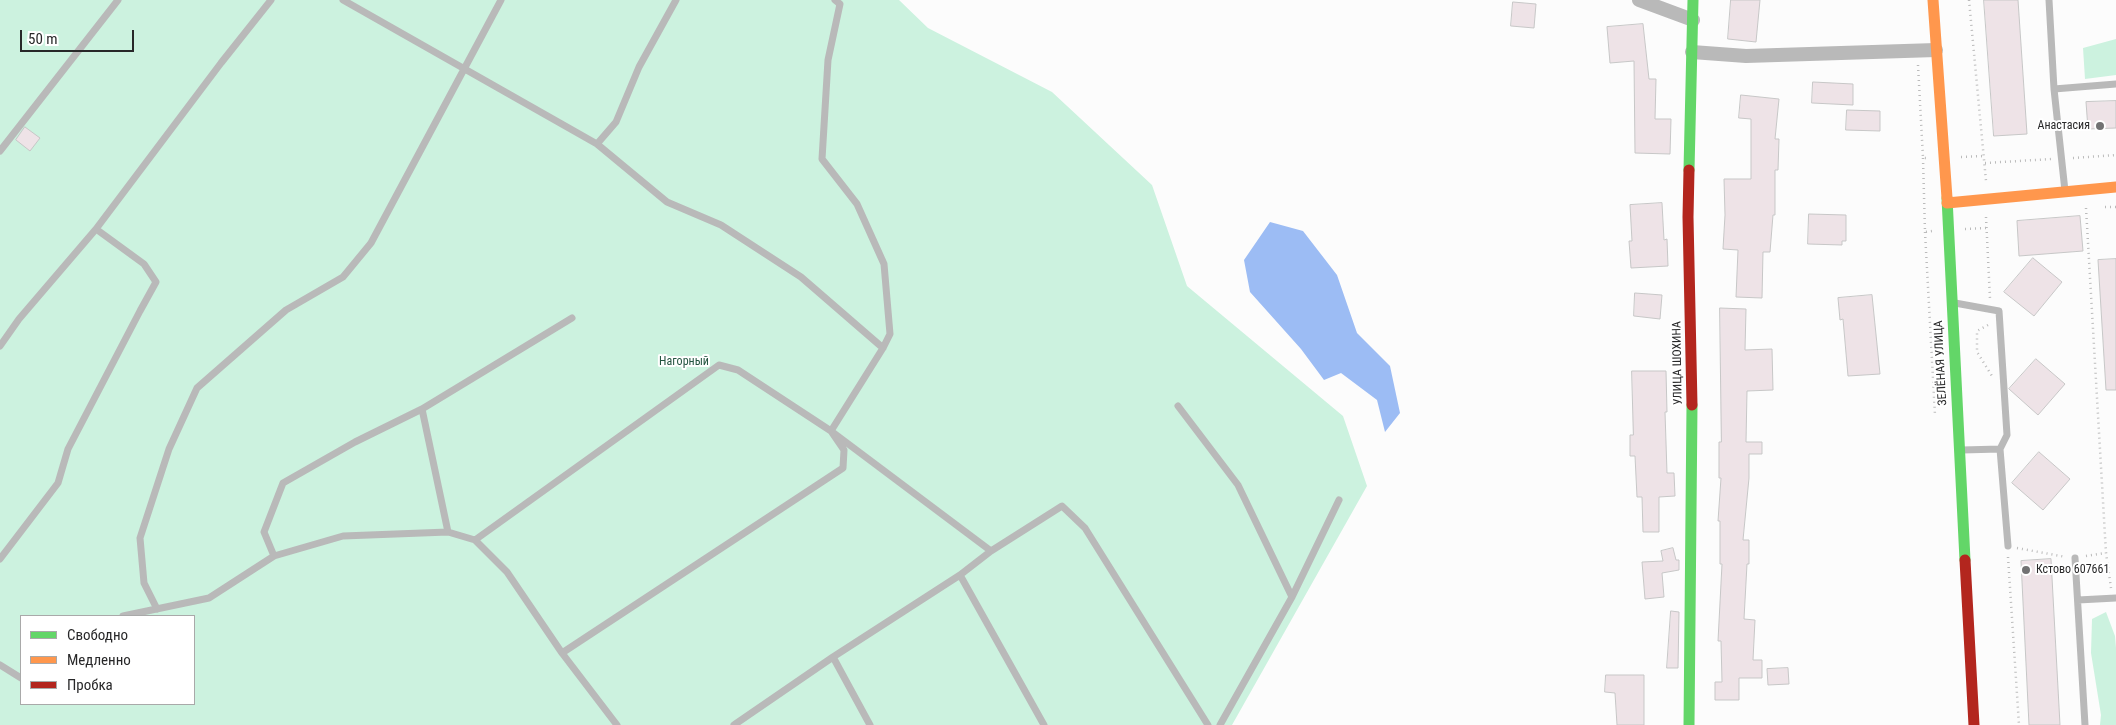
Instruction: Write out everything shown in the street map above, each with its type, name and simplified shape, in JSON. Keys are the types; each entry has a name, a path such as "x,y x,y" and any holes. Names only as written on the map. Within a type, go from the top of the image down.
{"street":[{"path":"1639,0 1693,20"},
{"name":"УЛИЦА ШОХИНА","path":"1689,725 1693,426 1688,217 1693,0"},
{"name":"ЗЕЛЁНАЯ УЛИЦА","path":"1933,0 1947,203 1974,725"},
{"path":"1692,52 1746,56 1936,50"},
{"path":"1947,203 2116,187"}],"lane":[{"path":"0,152 118,0"},
{"path":"0,346 19,319 96,229 272,0"},
{"path":"343,0 597,144 666,202 721,225 801,278 884,348"},
{"path":"157,609 144,583 140,538 170,449 197,388 286,310 343,277 371,244 501,0"},
{"path":"597,144 616,122 639,67 676,0"},
{"path":"831,431 884,348 890,334 884,264 857,204 822,159 828,60 840,4 835,0"},
{"path":"2049,0 2054,89 2065,191"},
{"path":"2054,89 2116,84"},
{"path":"0,559 58,483 68,449 156,282 144,264 96,229"},
{"path":"1952,303 1999,311 2007,435 2000,449 2008,546"},
{"path":"274,556 264,532 283,484 355,442 422,408 572,318"},
{"path":"475,540 719,365 738,370 831,431 991,551"},
{"path":"1178,406 1238,485 1292,597"},
{"path":"422,408 448,532"},
{"path":"562,653 843,468 844,450 831,431"},
{"path":"1959,450 2000,449"},
{"path":"1220,725 1292,597 1339,500"},
{"path":"734,725 833,657 960,575 991,551 1062,506 1086,528 1208,725"},
{"path":"128,615 209,598 274,556 343,536 448,532 475,540 507,572 562,653 617,725"},
{"path":"2075,558 2085,725"},
{"path":"960,575 1044,725"},
{"path":"2078,600 2114,599"},
{"path":"833,657 870,725"},
{"path":"0,665 20,677"}],"path":[{"path":"1969,0 1984,156 1990,308"},
{"path":"1918,64 1924,158 1984,156"},
{"path":"2086,208 2106,553 2114,599"},
{"path":"1925,232 1935,415"},
{"path":"2000,318 1977,331 1977,352 2004,397"},
{"path":"2019,725 2008,546 2075,558 2106,553"}],"green space":[{"name":"Нагорный","path":"0,0 899,0 928,28 1052,92 1152,185 1187,286 1343,416 1367,486 1232,725 0,725"},
{"path":"2116,39 2116,75 2085,79 2083,48"},
{"path":"2106,612 2115,636 2116,725 2100,725 2101,715 2091,653 2092,619"}],"water":[{"path":"1270,222 1303,231 1337,275 1357,333 1390,366 1400,413 1385,432 1377,400 1341,373 1324,380 1301,349 1250,292 1244,260"}],"building":[{"path":"1731,0 1760,0 1756,42 1728,39"},
{"path":"1984,0 2018,0 2027,134 1994,136"},
{"path":"1513,2 1536,4 1534,28 1511,26"},
{"path":"1643,24 1649,79 1656,79 1655,119 1671,119 1670,154 1635,153 1634,61 1610,63 1607,27"},
{"path":"1813,82 1853,84 1853,105 1812,103"},
{"path":"1741,95 1779,99 1775,139 1779,139 1778,170 1775,170 1775,215 1773,215 1770,252 1763,252 1762,298 1736,297 1738,250 1723,249 1725,215 1724,179 1751,179 1751,119 1739,118"},
{"path":"2116,101 2116,128 2088,129 2086,102"},
{"path":"1847,110 1880,111 1880,131 1846,130"},
{"path":"25,127 40,138 30,151 16,140"},
{"path":"1662,203 1664,240 1667,239 1668,266 1631,268 1629,241 1632,241 1630,205"},
{"path":"1809,214 1846,215 1846,241 1842,241 1842,245 1808,244"},
{"path":"2080,216 2083,251 2019,256 2017,221"},
{"path":"2033,258 2062,282 2034,316 2004,292"},
{"path":"2116,259 2116,390 2106,390 2098,260"},
{"path":"1635,293 1662,295 1660,319 1634,316"},
{"path":"1872,295 1880,374 1848,376 1843,319 1840,320 1838,298"},
{"path":"1720,308 1746,309 1745,350 1772,349 1773,390 1747,391 1746,442 1762,442 1762,454 1749,454 1749,478 1743,540 1749,540 1749,564 1747,564 1744,619 1755,620 1753,660 1762,660 1762,678 1739,678 1739,700 1715,700 1715,682 1722,682 1721,641 1718,641 1722,564 1720,564 1720,521 1718,521 1721,478 1719,478 1719,442 1721,442"},
{"path":"2036,359 2065,384 2038,415 2009,389"},
{"path":"1632,371 1666,371 1667,473 1674,473 1675,496 1659,497 1659,532 1643,532 1642,497 1637,497 1635,456 1630,456 1630,435 1633,435"},
{"path":"2039,452 2070,479 2043,510 2012,483"},
{"path":"1673,548 1676,560 1679,560 1679,570 1662,573 1664,597 1645,599 1642,562 1663,561 1661,551"},
{"path":"2051,559 2060,725 2029,725 2021,561"},
{"path":"1671,611 1679,612 1678,668 1667,668"},
{"path":"1788,668 1789,684 1768,685 1767,669"},
{"path":"1606,675 1644,675 1644,725 1617,725 1615,693 1605,692"}],"traffic: fast":[{"path":"1689,170 1693,0"},
{"path":"1947,198 1965,560"},
{"path":"1689,725 1692,405"}],"traffic: slow":[{"path":"1933,0 1947,198"},
{"path":"1947,203 2116,187"}],"traffic: jam":[{"path":"1689,170 1688,217 1692,405"},
{"path":"1965,560 1974,725"}],"place":[{"name":"Анастасия","path":"2100,126"},
{"name":"Кстово 607661","path":"2026,570"}]}
